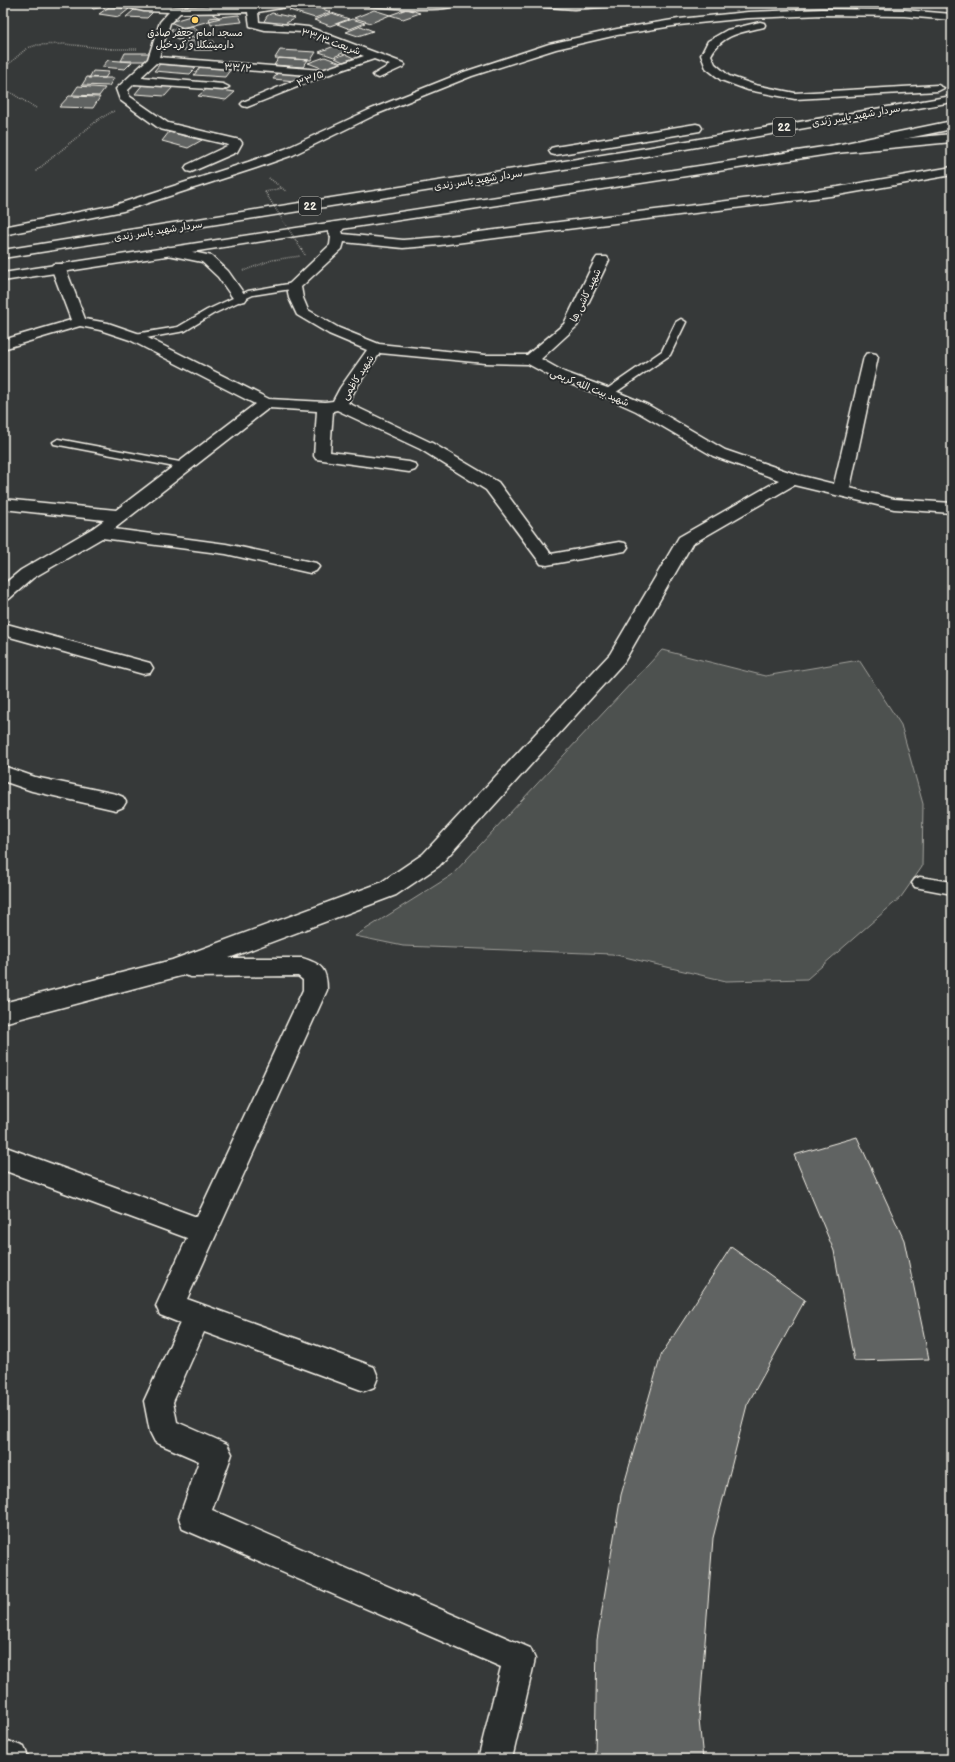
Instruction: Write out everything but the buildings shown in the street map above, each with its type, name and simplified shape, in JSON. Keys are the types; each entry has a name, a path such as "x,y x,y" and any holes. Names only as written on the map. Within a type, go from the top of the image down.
{"main road":[{"path":"120,3 177,10 253,9 293,3"},
{"path":"370,3 388,6 454,3"},
{"path":"534,3 560,6 592,6 615,3"},
{"name":"شریعت ۳۳/۳","path":"253,9 254,24 265,27 304,29 399,65 379,75"},
{"path":"177,10 165,22 155,55 122,89 124,98 164,126 236,143 233,149 191,168"},
{"path":"3,232 118,208 252,166 289,152 373,112 494,65 553,46 617,32 679,22 748,15 822,12 904,13 952,17"},
{"path":"938,88 795,96 752,88 725,78 710,66 706,55 712,43 731,32 756,25 796,21 862,21 952,26"},
{"name":"۳۳/۲","path":"155,55 323,73"},
{"name":"۳۳/۵","path":"247,104 323,73 374,56"},
{"path":"131,80 223,87"},
{"path":"829,106 952,86"},
{"name":"سردار شهید یاسر زندی","path":"3,254 640,153 821,120 952,99"},
{"path":"807,137 802,134 802,128 821,120"},
{"path":"864,131 906,124 952,121"},
{"path":"540,154 712,125"},
{"name":"سردار شهید یاسر زندی","path":"3,277 58,267 168,251 338,232 547,194 836,149 952,125"},
{"path":"836,149 952,138"},
{"path":"640,153 664,156 738,144 756,147 760,150 757,156 747,162"},
{"path":"294,286 337,246 338,232 403,244 440,241 838,191 952,171"},
{"path":"20,252 118,225 196,211"},
{"path":"168,251 207,260 224,274 240,298"},
{"name":"شهید کاشی ها","path":"531,360 570,326 602,260"},
{"path":"58,267 79,322"},
{"name":"شهید بیت الله کریمی","path":"294,286 296,298 302,312 334,331 376,348 485,359 531,360 559,375 608,393 642,408 719,453 792,479 894,504 952,508"},
{"path":"3,345 79,322 103,326 135,337 266,403 120,516 98,532 27,574 3,595"},
{"name":"شهید کاظمی","path":"266,403 332,406 348,388 376,348"},
{"path":"841,491 870,357"},
{"path":"410,467 322,456 332,406 426,446 492,486 547,560 619,547"},
{"path":"3,1013 175,969 388,889 431,860 617,658 685,541 792,479"},
{"path":"3,504 120,516"},
{"path":"98,532 226,549 310,567"},
{"path":"3,629 143,668"},
{"path":"3,773 32,784 116,802"},
{"path":"175,969 302,967 315,975 315,990 170,1306 364,1377"},
{"path":"3,1158 204,1232"},
{"path":"197,1317 158,1401 165,1432 217,1454 194,1518 519,1660 495,1759"},
{"path":"3,1756 12,1759"}],"lane":[{"path":"135,337 181,329 251,293 294,286"},
{"path":"608,393 666,353 681,322"},
{"path":"58,442 185,466"},
{"path":"920,883 952,888"}],"path":[{"path":"3,69 27,48 37,45 64,44 155,55"},
{"path":"3,88 36,108"},
{"path":"36,171 99,119 130,102"},
{"path":"252,166 283,188 290,195"},
{"path":"226,278 272,260 306,255 265,192 283,188"}],"shaded area":[{"path":"662,650 765,676 859,660 901,725 923,804 922,867 901,897 807,979 726,981 612,954 403,946 355,936 452,875"}],"place":[{"name":"مسجد امام جعفر صادق دارمیشکلا و کردخیل","path":"195,20"}]}
